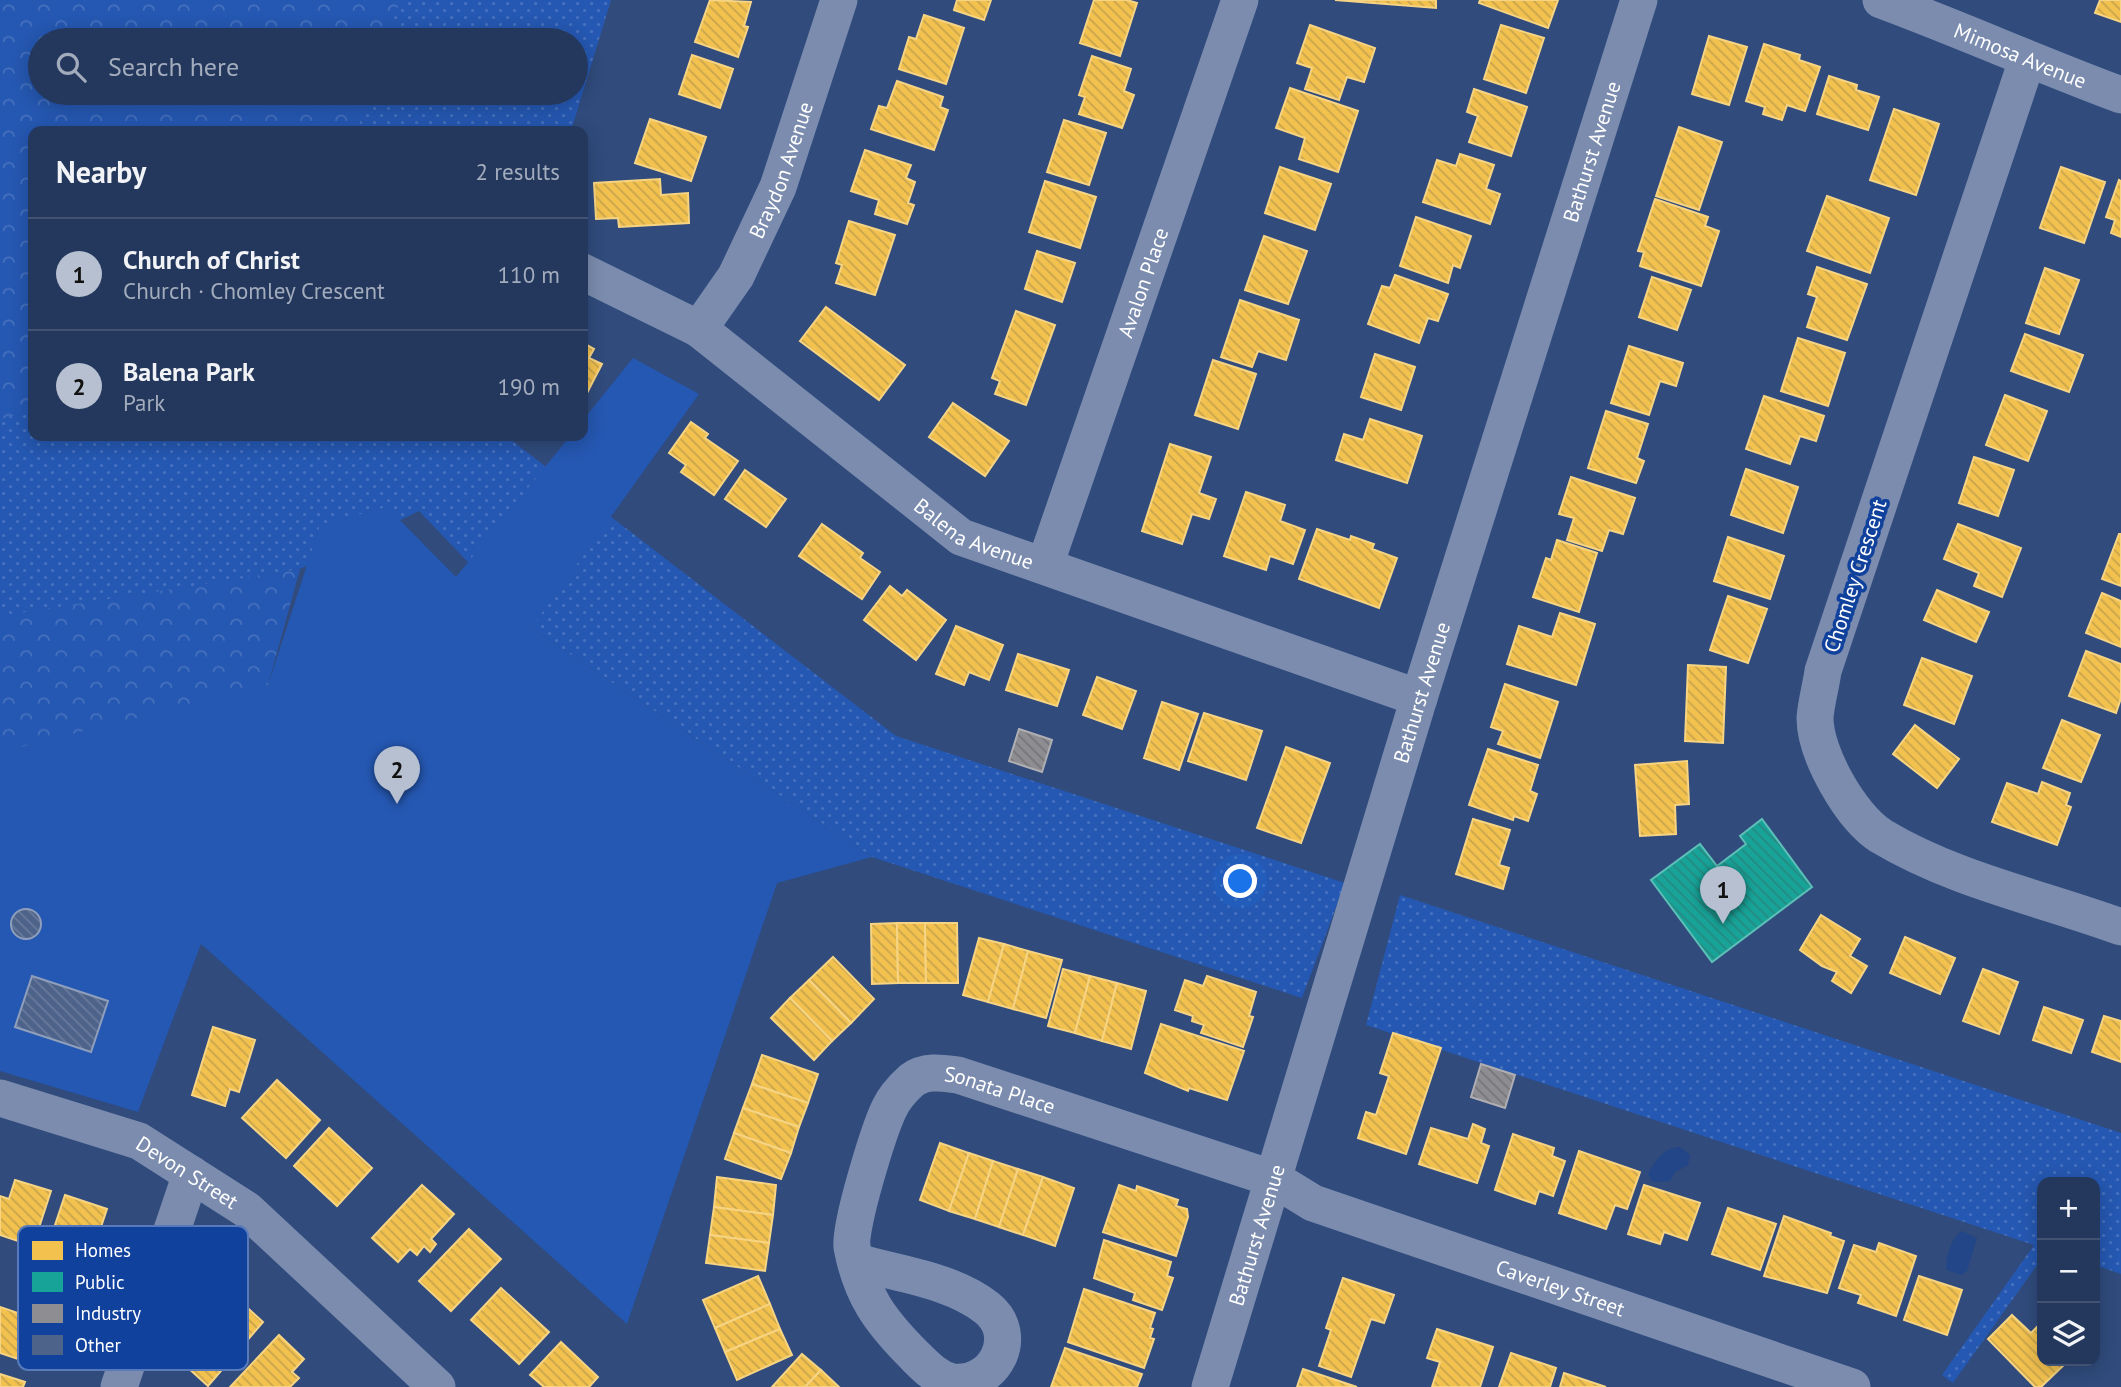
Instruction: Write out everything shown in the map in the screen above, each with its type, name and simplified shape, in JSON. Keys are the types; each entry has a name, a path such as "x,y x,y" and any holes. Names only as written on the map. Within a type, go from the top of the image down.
{"street":[{"name":"Braydon Avenue","path":"699,329 736,276 778,187 839,0"},
{"name":"Avalon Place","path":"1045,565 1240,0"},
{"name":"Bathurst Avenue","path":"1210,1387 1419,698 1639,0"},
{"name":"Mimosa Avenue","path":"1881,0 1977,35 2027,60 2121,95"},
{"name":"Chomley Crescent","path":"2027,60 1824,670 1815,719 1822,757 1842,794 1879,834 1942,866 2119,922"},
{"name":"Balena Avenue","path":"588,274 699,329 961,537 1419,698"},
{"name":"Sonata Place","path":"857,1262 852,1245 853,1224 889,1110 901,1091 914,1079 929,1073 958,1074 1274,1179"},
{"name":"Devon Street","path":"0,1098 139,1141 247,1210 437,1387"},
{"path":"173,1226 191,1174"},
{"name":"Caverley Street","path":"1274,1179 1313,1203 1852,1387"},
{"path":"119,1387 125,1370"}],"green space":[{"path":"0,0 400,0 391,28 28,28 28,105 366,105 359,126 28,126 28,412 0,419"},
{"path":"396,0 611,0 588,75 588,28 385,28"},
{"path":"355,105 579,105 573,126 347,126"},
{"path":"633,358 699,394 531,628 872,857 777,883 627,1324 201,944 138,1112 0,1071 0,752 268,685 320,525 387,507 456,577 566,441 588,441 588,414"},
{"path":"28,380 28,441 512,441 896,736 1345,883 1302,998 872,857 531,628 419,511 300,569 0,620 0,389"},
{"path":"300,569 268,685 0,771 0,616"},
{"path":"1400,895 2121,1133 2121,1274 2100,1267 2100,1177 2037,1177 2037,1265 1953,1383 1942,1375 2034,1245 1366,1025"}],"shaded area":[{"path":"1680,1147 1690,1155 1688,1165 1675,1172 1670,1181 1653,1182 1648,1174 1657,1160 1669,1150"},
{"path":"1962,1231 1977,1238 1967,1271 1961,1275 1947,1270 1946,1266 1952,1243"}],"building: Homes":[{"path":"710,0 751,2 744,26 748,27 738,57 695,42"},
{"path":"957,0 991,0 984,20 954,10"},
{"path":"1094,0 1127,0 1137,3 1120,56 1080,43"},
{"path":"1335,0 1436,0 1436,8"},
{"path":"1480,0 1558,0 1548,28 1479,3"},
{"path":"2100,0 2121,0 2121,22 2095,13"},
{"path":"924,15 964,28 946,84 899,69 909,37 916,39"},
{"path":"1310,25 1375,48 1364,82 1347,77 1339,100 1305,89 1312,68 1297,63"},
{"path":"1501,25 1544,38 1526,93 1484,79"},
{"path":"1709,36 1747,47 1729,105 1692,94"},
{"path":"1764,44 1800,55 1799,60 1820,67 1805,111 1787,105 1782,120 1763,114 1765,107 1746,101"},
{"path":"692,55 733,69 720,108 679,94"},
{"path":"1092,56 1131,69 1124,91 1134,95 1122,128 1079,114 1085,97 1079,95"},
{"path":"1829,76 1857,85 1856,90 1879,97 1868,130 1817,114"},
{"path":"897,81 943,97 940,107 948,110 934,150 871,129 879,106 887,108"},
{"path":"1290,88 1358,111 1338,172 1299,159 1305,138 1276,128"},
{"path":"1474,89 1527,107 1511,156 1469,142 1478,116 1467,112"},
{"path":"1894,109 1939,124 1916,195 1870,180"},
{"path":"650,119 706,137 691,181 635,163"},
{"path":"1064,120 1106,133 1089,185 1047,172"},
{"path":"1679,127 1722,142 1699,210 1656,196"},
{"path":"865,150 911,165 906,178 915,182 908,203 914,205 907,224 875,214 879,200 851,191"},
{"path":"1460,154 1494,165 1486,189 1500,194 1490,224 1423,202 1437,160 1456,166"},
{"path":"1280,167 1331,184 1315,230 1265,213"},
{"path":"2061,167 2105,182 2084,243 2040,228"},
{"path":"660,179 661,195 688,193 689,223 619,227 618,218 596,219 594,183"},
{"path":"2119,180 2121,237 2111,233 2115,220 2106,217"},
{"path":"1045,181 1096,197 1080,248 1029,232"},
{"path":"1827,196 1889,218 1870,273 1807,251"},
{"path":"1655,199 1708,217 1705,226 1719,231 1701,286 1640,266 1644,252 1638,251"},
{"path":"1416,217 1471,236 1460,268 1453,265 1448,283 1400,266"},
{"path":"849,221 895,235 875,295 836,283 842,265 836,263"},
{"path":"1264,236 1307,251 1288,304 1245,290"},
{"path":"1037,251 1075,263 1062,302 1025,289"},
{"path":"1817,267 1867,284 1847,340 1807,327 1817,297 1808,294"},
{"path":"2045,268 2079,280 2059,334 2026,323"},
{"path":"1395,275 1448,294 1438,321 1428,318 1419,343 1368,324 1382,286 1390,288"},
{"path":"1652,277 1691,290 1677,330 1639,317"},
{"path":"1240,300 1299,320 1286,360 1258,351 1252,367 1221,357"},
{"path":"826,307 905,365 879,400 800,341"},
{"path":"1016,311 1055,325 1026,405 995,394 1000,381 992,378"},
{"path":"2025,334 2083,355 2069,392 2011,371"},
{"path":"1798,338 1845,353 1828,406 1781,391"},
{"path":"588,346 594,349 589,358 602,364 588,391"},
{"path":"1629,346 1683,363 1676,386 1660,381 1649,415 1611,403"},
{"path":"1375,354 1415,367 1401,410 1361,397"},
{"path":"1213,360 1256,374 1238,429 1195,415"},
{"path":"2005,395 2047,411 2028,461 1986,445"},
{"path":"1764,396 1824,416 1816,441 1800,436 1790,464 1746,449"},
{"path":"953,403 1009,441 985,476 929,437"},
{"path":"1606,411 1648,424 1637,458 1644,461 1636,483 1588,468"},
{"path":"1370,419 1422,436 1407,483 1336,460 1344,434 1363,440"},
{"path":"691,422 708,434 705,438 738,461 714,495 681,472 686,465 669,453"},
{"path":"1170,444 1211,457 1199,493 1216,499 1209,519 1192,514 1182,544 1142,531"},
{"path":"1974,457 2014,470 1998,516 1959,503"},
{"path":"1746,469 1798,487 1783,533 1731,515"},
{"path":"745,470 786,499 766,527 725,499"},
{"path":"1571,477 1635,498 1623,534 1609,530 1602,551 1567,540 1574,518 1559,514"},
{"path":"1246,492 1285,505 1280,521 1305,530 1293,564 1270,556 1266,570 1224,556"},
{"path":"822,524 863,553 860,558 880,572 862,599 799,556"},
{"path":"1958,524 2021,548 2002,597 1974,586 1979,573 1944,559"},
{"path":"1317,529 1350,540 1351,536 1374,544 1372,549 1397,558 1379,608 1299,579"},
{"path":"2121,534 2121,586 2102,579"},
{"path":"1728,537 1784,556 1770,599 1714,581"},
{"path":"1557,540 1597,553 1579,612 1533,597 1546,558 1551,560"},
{"path":"890,586 902,596 907,590 946,620 916,660 864,620"},
{"path":"1937,590 1989,612 1976,642 1924,620"},
{"path":"2102,593 2121,601 2121,647 2086,633"},
{"path":"1728,596 1767,609 1748,663 1710,650"},
{"path":"1560,613 1595,624 1576,685 1507,664 1519,626 1552,637"},
{"path":"956,626 1003,645 989,680 969,672 964,685 936,674"},
{"path":"2086,651 2121,664 2121,698 2116,713 2069,696"},
{"path":"1018,654 1069,670 1057,706 1006,690"},
{"path":"1922,658 1972,676 1954,724 1904,705"},
{"path":"1688,665 1726,667 1723,743 1685,741"},
{"path":"1097,677 1136,691 1122,729 1083,715"},
{"path":"1505,684 1558,702 1540,758 1498,744 1503,731 1491,727"},
{"path":"1162,702 1198,714 1179,770 1144,758"},
{"path":"1204,713 1262,731 1246,780 1188,761"},
{"path":"2062,720 2100,735 2081,782 2043,768"},
{"path":"1915,725 1959,759 1937,788 1893,754"},
{"path":"1286,747 1330,763 1301,843 1257,828"},
{"path":"1488,749 1538,765 1530,791 1537,794 1528,821 1514,816 1513,820 1469,805"},
{"path":"1687,761 1689,804 1675,805 1676,834 1640,836 1635,765"},
{"path":"2042,782 2070,793 2066,805 2071,807 2057,845 1992,822 2007,783 2038,794"},
{"path":"1473,819 1510,830 1499,865 1509,868 1503,889 1456,874"},
{"path":"1821,915 1860,939 1850,956 1867,966 1851,993 1832,981 1837,972 1822,966 1800,950"},
{"path":"897,923 898,983 872,984 871,924"},
{"path":"897,923 925,923 926,983 898,983"},
{"path":"925,923 957,923 958,983 926,983"},
{"path":"1905,937 1955,958 1940,994 1890,973"},
{"path":"979,938 1004,944 988,1002 963,995"},
{"path":"1004,944 1028,951 1013,1009 988,1002"},
{"path":"1028,951 1062,960 1046,1018 1013,1009"},
{"path":"833,957 874,999 851,1023 809,980"},
{"path":"1063,969 1090,976 1075,1033 1048,1026"},
{"path":"1983,969 2018,982 1999,1034 1963,1021"},
{"path":"1090,976 1117,983 1102,1041 1075,1033"},
{"path":"1207,976 1256,992 1249,1016 1253,1017 1243,1047 1201,1033 1204,1025 1192,1021 1193,1016 1175,1010 1185,980 1203,986"},
{"path":"809,980 851,1023 832,1041 790,998"},
{"path":"1117,983 1146,991 1131,1049 1102,1041"},
{"path":"790,998 832,1041 814,1060 771,1018"},
{"path":"2044,1007 2083,1020 2071,1053 2033,1040"},
{"path":"2104,1016 2121,1021 2121,1062 2092,1052"},
{"path":"1161,1024 1244,1051 1227,1100 1189,1088 1188,1091 1145,1073"},
{"path":"213,1027 255,1040 239,1092 230,1089 225,1106 192,1095"},
{"path":"1393,1033 1441,1048 1406,1154 1358,1138 1366,1112 1376,1115 1389,1076 1380,1073"},
{"path":"762,1055 818,1074 808,1103 752,1084"},
{"path":"277,1080 320,1120 286,1158 242,1118"},
{"path":"752,1084 808,1103 799,1127 743,1108"},
{"path":"743,1108 799,1127 791,1153 734,1133"},
{"path":"1473,1124 1485,1129 1481,1143 1489,1146 1477,1183 1419,1164 1431,1128 1468,1139"},
{"path":"329,1128 372,1168 337,1206 294,1166"},
{"path":"734,1133 791,1153 781,1179 725,1159"},
{"path":"1513,1134 1554,1148 1552,1156 1565,1161 1553,1196 1539,1191 1535,1204 1495,1190"},
{"path":"940,1143 969,1153 949,1211 920,1200"},
{"path":"1579,1151 1640,1172 1627,1209 1615,1205 1606,1229 1559,1213"},
{"path":"969,1153 993,1161 975,1219 949,1211"},
{"path":"993,1161 1018,1169 999,1227 975,1219"},
{"path":"1018,1169 1043,1177 1023,1235 999,1227"},
{"path":"717,1177 776,1185 773,1215 714,1207"},
{"path":"1043,1177 1074,1188 1055,1246 1023,1235"},
{"path":"15,1180 51,1191 40,1226 18,1226 18,1241 0,1235 0,1196 9,1199"},
{"path":"422,1185 454,1214 431,1239 436,1244 430,1252 424,1246 417,1255 410,1249 398,1262 372,1238"},
{"path":"1119,1185 1136,1191 1137,1186 1178,1200 1176,1206 1187,1209 1188,1217 1176,1256 1103,1232"},
{"path":"1644,1185 1700,1203 1687,1240 1664,1232 1660,1244 1628,1234"},
{"path":"65,1195 107,1209 101,1226 55,1226"},
{"path":"714,1207 773,1215 769,1243 710,1235"},
{"path":"1728,1208 1776,1224 1760,1270 1712,1254"},
{"path":"1784,1216 1831,1233 1830,1236 1844,1241 1827,1293 1764,1276"},
{"path":"469,1229 501,1259 451,1311 419,1281"},
{"path":"710,1235 769,1243 765,1271 706,1263"},
{"path":"1104,1240 1171,1262 1167,1276 1173,1278 1162,1310 1133,1300 1135,1293 1094,1278"},
{"path":"1879,1243 1916,1256 1896,1316 1858,1303 1861,1295 1839,1288 1854,1245 1876,1252"},
{"path":"758,1276 770,1304 715,1328 703,1300"},
{"path":"1919,1276 1962,1290 1947,1335 1904,1320"},
{"path":"1343,1278 1394,1295 1384,1323 1371,1319 1351,1377 1319,1366 1331,1330 1326,1328"},
{"path":"501,1288 549,1332 519,1364 471,1320"},
{"path":"1084,1289 1155,1313 1150,1328 1153,1329 1150,1338 1154,1339 1144,1368 1068,1342"},
{"path":"770,1304 780,1329 725,1352 715,1328"},
{"path":"0,1307 18,1313 18,1359 0,1353"},
{"path":"248,1308 263,1322 248,1339"},
{"path":"2012,1315 2031,1333 2037,1327 2037,1366 2063,1366 2041,1387 2035,1387 1988,1339"},
{"path":"780,1329 792,1355 737,1380 725,1352"},
{"path":"1437,1329 1493,1347 1480,1387 1432,1387 1440,1362 1427,1358"},
{"path":"279,1335 304,1359 292,1372 299,1378 290,1387 230,1387"},
{"path":"561,1342 598,1377 589,1387 544,1387 530,1375"},
{"path":"1065,1348 1142,1374 1137,1387 1051,1387"},
{"path":"1511,1353 1556,1368 1550,1387 1499,1387"},
{"path":"802,1354 821,1370 805,1387 772,1387"},
{"path":"1303,1369 1357,1387 1297,1387"},
{"path":"190,1370 222,1370 208,1386"},
{"path":"821,1370 839,1387 805,1387"},
{"path":"1564,1373 1606,1387 1560,1387"},
{"path":"0,1374 25,1382 23,1387 0,1387"}],"building: Public":[{"path":"1762,819 1812,887 1712,962 1651,880 1700,844 1717,866 1746,844 1740,836"}],"building: Industry":[{"path":"1019,729 1052,740 1042,772 1009,761"},
{"path":"1481,1064 1515,1075 1505,1108 1471,1097"}],"building: Other":[{"path":"26,909 36,914 41,924 36,934 26,939 16,934 11,924 16,914"},
{"path":"32,976 108,1001 91,1052 15,1027"}],"place":[{"name":"Balena Park","path":"397,804"},
{"name":"Church of Christ","path":"1723,924"}]}
